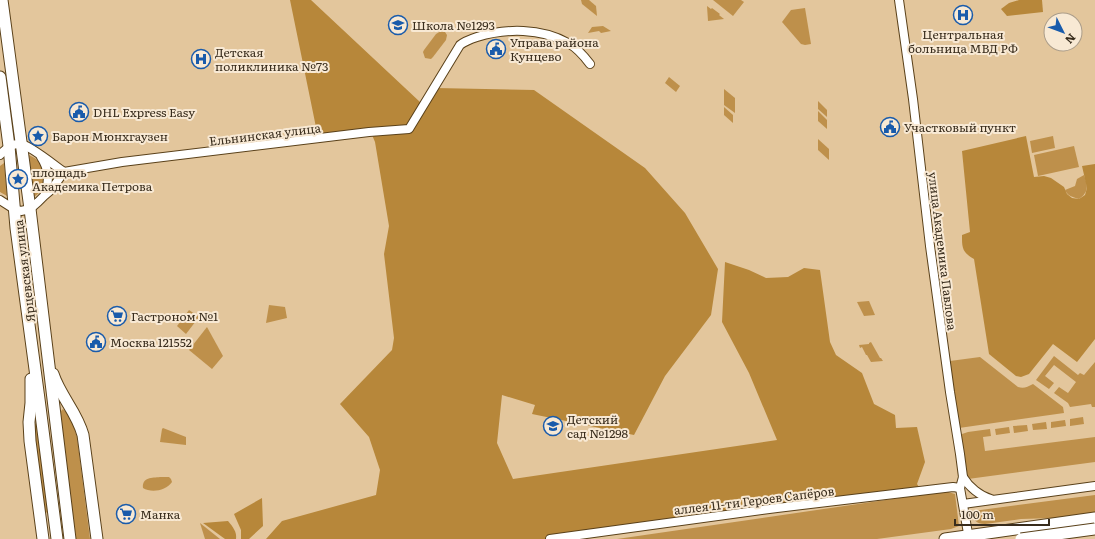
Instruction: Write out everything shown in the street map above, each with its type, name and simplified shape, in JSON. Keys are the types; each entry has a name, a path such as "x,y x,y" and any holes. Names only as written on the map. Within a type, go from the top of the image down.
{"main road":[{"name":"Ярцевская улица","path":"2,0 30,209 46,351 70,539"},
{"name":"Ярцевская улица","path":"0,77 9,146 14,209 23,286 57,539"},
{"path":"23,286 28,280 31,279 36,280 39,284"},
{"path":"31,343 31,404 29,422 34,477 43,539"},
{"path":"46,351 58,388 80,425 83,435 97,539"},
{"path":"945,539 969,537 1095,518"},
{"path":"1021,539 1095,529"}],"street":[{"name":"улица Академика Павлова","path":"899,0 913,99 931,254 963,477 960,488 969,537"},
{"name":"Ельнинская улица","path":"64,172 122,162 369,132 409,129 460,45 485,34 523,31 541,33 554,37 574,47 590,64"},
{"path":"0,156 9,146 21,144 64,172 51,190 30,209 21,211 14,209 0,200"},
{"path":"38,154 46,164 49,172 49,181 44,196"},
{"path":"963,477 966,482 984,497 994,499"},
{"path":"964,504 1095,486"},
{"name":"аллея 11-ти Героев Сапёров","path":"550,539 777,508 953,487 960,488"}],"shaded area":[{"path":"290,0 311,0 420,102 431,86 435,88 534,90 645,168 685,213 718,269 711,315 665,376 634,435 532,414 535,405 502,395 497,443 513,479 777,440 749,373 722,322 725,262 749,270 766,278 788,277 804,268 820,270 830,342 836,355 862,373 874,404 895,415 896,428 917,427 925,462 917,484 919,487 547,539 266,539 282,521 376,495 380,470 369,437 340,404 392,350 394,338 384,254 389,226 375,142 370,130 318,137"},
{"path":"581,0 589,0 596,6 597,16 582,4"},
{"path":"713,0 741,0 744,2 733,16"},
{"path":"1019,0 1042,0 1043,12 1007,16 1001,9 1009,3"},
{"path":"707,6 720,14 719,15 724,19 708,21"},
{"path":"805,8 811,44 805,45 801,44 782,22 791,10"},
{"path":"603,26 611,31 588,33 592,27"},
{"path":"441,31 445,32 447,35 446,40 431,59 425,58 423,52 424,50 436,34"},
{"path":"669,77 680,86 676,92 665,83"},
{"path":"724,89 735,98 735,113 724,105"},
{"path":"818,101 827,110 827,117 818,109"},
{"path":"724,107 733,115 733,123 724,115"},
{"path":"818,111 827,120 827,129 818,121"},
{"path":"1026,136 1034,177 1044,176 1051,178 1064,187 1067,194 1072,198 1079,199 1085,195 1087,188 1082,166 1095,164 1095,339 1077,362 1053,344 1029,374 1021,377 1016,376 989,354 974,259 965,252 962,243 962,235 970,232 962,151"},
{"path":"1053,136 1055,148 1032,153 1030,141"},
{"path":"818,139 829,149 829,160 818,150"},
{"path":"1074,146 1079,167 1038,176 1034,155"},
{"path":"29,155 40,163 45,174 43,186 34,197"},
{"path":"4,163 7,196 0,192 0,166"},
{"path":"1084,175 1087,186 1085,194 1079,199 1072,197 1065,190 1075,186 1077,179"},
{"path":"869,301 875,315 864,316 857,302"},
{"path":"269,305 285,307 287,318 266,323"},
{"path":"189,310 199,317 186,334 177,326"},
{"path":"207,327 223,356 212,369 189,350"},
{"path":"871,342 883,361 871,362 862,347 860,348 859,345 869,344"},
{"path":"1054,356 1078,375 1080,373 1084,375 1095,362 1095,407 1092,407 1091,404 1070,407 1068,403 1054,393 1059,387 1068,393 1076,382 1054,365 1045,376 1054,383 1049,389 1036,380"},
{"path":"980,357 1018,387 1024,388 1033,384 1063,407 1064,413 959,428 950,361"},
{"path":"63,409 70,418 77,437 90,539 76,539 60,416 60,412"},
{"path":"1083,417 1084,424 1070,426 1070,419"},
{"path":"1065,420 1066,426 1051,428 1051,422"},
{"path":"37,422 49,513 44,512 33,427"},
{"path":"1046,422 1047,429 1033,430 1032,424"},
{"path":"1027,425 1028,431 1014,433 1013,426"},
{"path":"1009,427 1010,433 996,435 995,429"},
{"path":"163,428 186,437 186,445 160,442"},
{"path":"990,429 991,436 983,437 985,451 1095,437 1095,462 968,479 962,434"},
{"path":"169,477 172,482 162,489 154,491 143,488 143,484 146,480"},
{"path":"948,492 955,494 959,526 951,529 877,539 617,539 920,495"},
{"path":"1095,495 1095,513 1054,518 1021,519 985,524 977,522 974,519 973,514 973,511"},
{"path":"262,498 263,526 249,539 241,539 241,530 234,514"},
{"path":"228,521 233,527 236,539 225,539 203,523"},
{"path":"200,523 220,539 205,539"}],"place":[{"name":"Центральная больница МВД РФ","path":"963,15"},
{"name":"Школа №1293","path":"398,25"},
{"name":"Управа района Кунцево","path":"496,49"},
{"name":"Детская поликлиника №73","path":"201,59"},
{"name":"DHL Express Easy","path":"79,112"},
{"name":"Участковый пункт","path":"890,127"},
{"name":"Барон Мюнхгаузен","path":"38,136"},
{"name":"площадь Академика Петрова","path":"18,179"},
{"name":"Гастроном №1","path":"117,316"},
{"name":"Москва 121552","path":"96,342"},
{"name":"Детский сад №1298","path":"553,426"},
{"name":"Манка","path":"126,514"}]}
